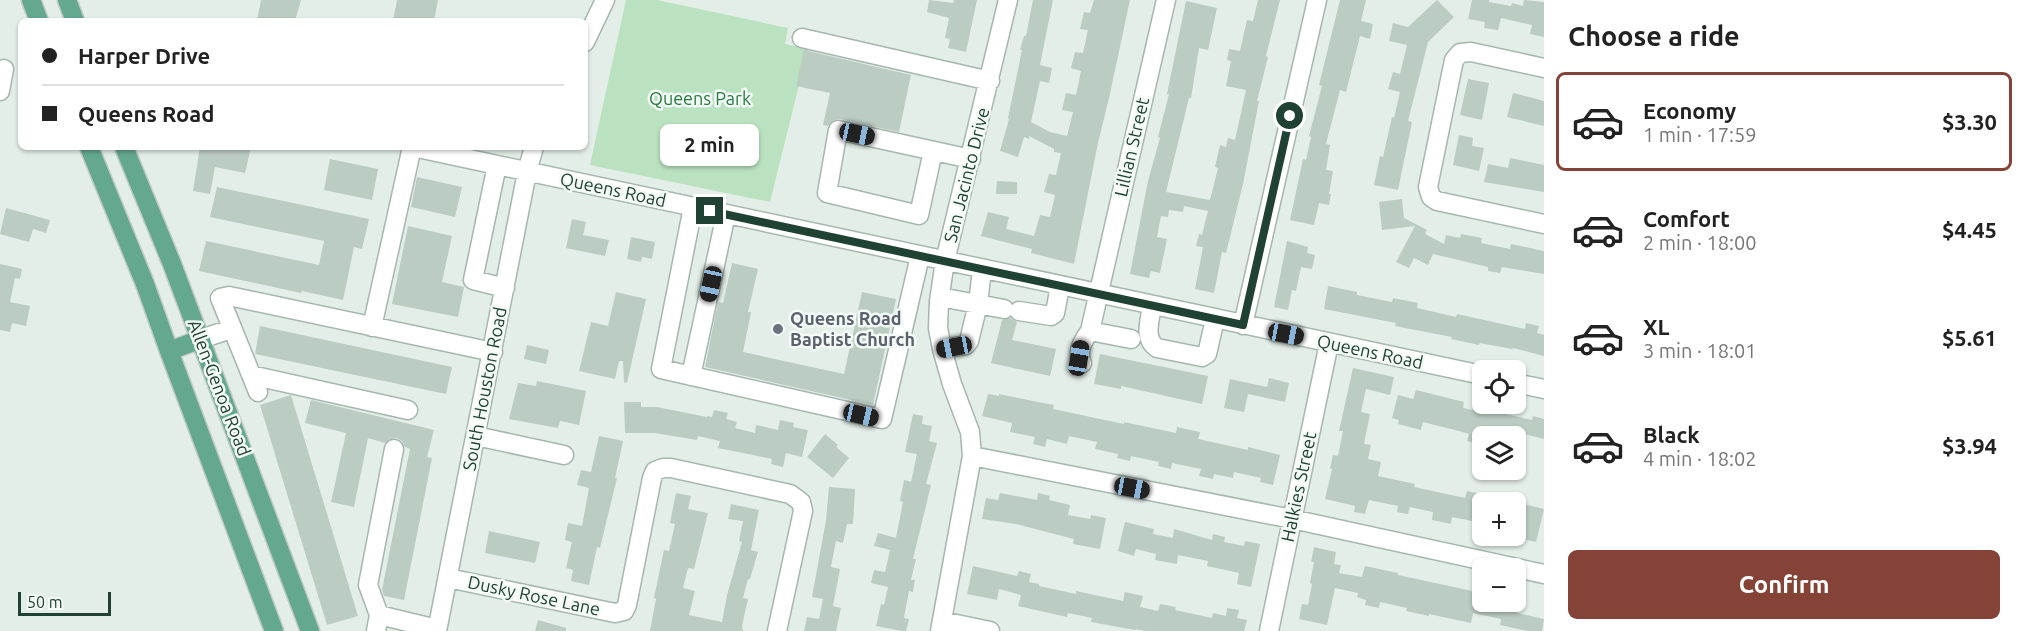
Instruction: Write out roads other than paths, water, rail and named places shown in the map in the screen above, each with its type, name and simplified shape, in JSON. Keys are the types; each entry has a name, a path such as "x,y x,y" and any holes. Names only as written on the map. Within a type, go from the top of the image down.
{"main road":[{"path":"31,0 38,18"},
{"path":"67,0 74,18"},
{"name":"Allen-Genoa Road","path":"90,150 145,284 274,631"},
{"name":"Allen-Genoa Road","path":"125,150 201,339 310,631"},
{"path":"169,351 201,339"}],"street":[{"path":"588,36 605,0"},
{"name":"San Jacinto Drive","path":"941,626 972,456 970,432 942,350 938,328 940,297 945,261 1008,0"},
{"name":"Lillian Street","path":"1082,363 1079,358 1082,342 1090,331 1166,0"},
{"path":"1243,325 1317,0"},
{"path":"802,38 990,81"},
{"path":"1544,68 1471,52 1460,52 1454,60 1428,187 1431,196 1437,201 1544,224"},
{"path":"0,91 8,70"},
{"path":"933,151 919,215 827,193 838,130 971,159"},
{"path":"372,327 412,150"},
{"name":"Queens Road","path":"427,150 1472,373"},
{"name":"South Houston Road","path":"437,630 533,150"},
{"path":"497,165 473,280 505,288"},
{"path":"693,207 661,369 882,419 920,256"},
{"path":"691,376 726,214"},
{"path":"942,350 966,345 969,341 978,304 982,269"},
{"path":"940,297 1052,316 1055,313 1060,286"},
{"path":"258,392 220,298 229,296 493,352"},
{"path":"1152,306 1148,338 1157,348 1202,357 1207,354 1215,319"},
{"path":"201,339 231,329"},
{"path":"1090,331 1131,339"},
{"name":"Halkies Street","path":"1269,631 1329,343"},
{"path":"251,375 408,410"},
{"path":"1526,385 1544,389"},
{"path":"476,436 564,455"},
{"path":"394,448 368,585 378,623 437,630"},
{"path":"972,456 1292,519 1544,574"},
{"name":"Dusky Rose Lane","path":"448,578 615,613 624,611 652,478 655,471 671,468 790,494 801,502 803,511 777,631"},
{"path":"941,626 990,631"}],"place":[{"name":"Queens Road Baptist Church","path":"778,329"}],"park label":[{"name":"Queens Park","path":"700,99"}]}
